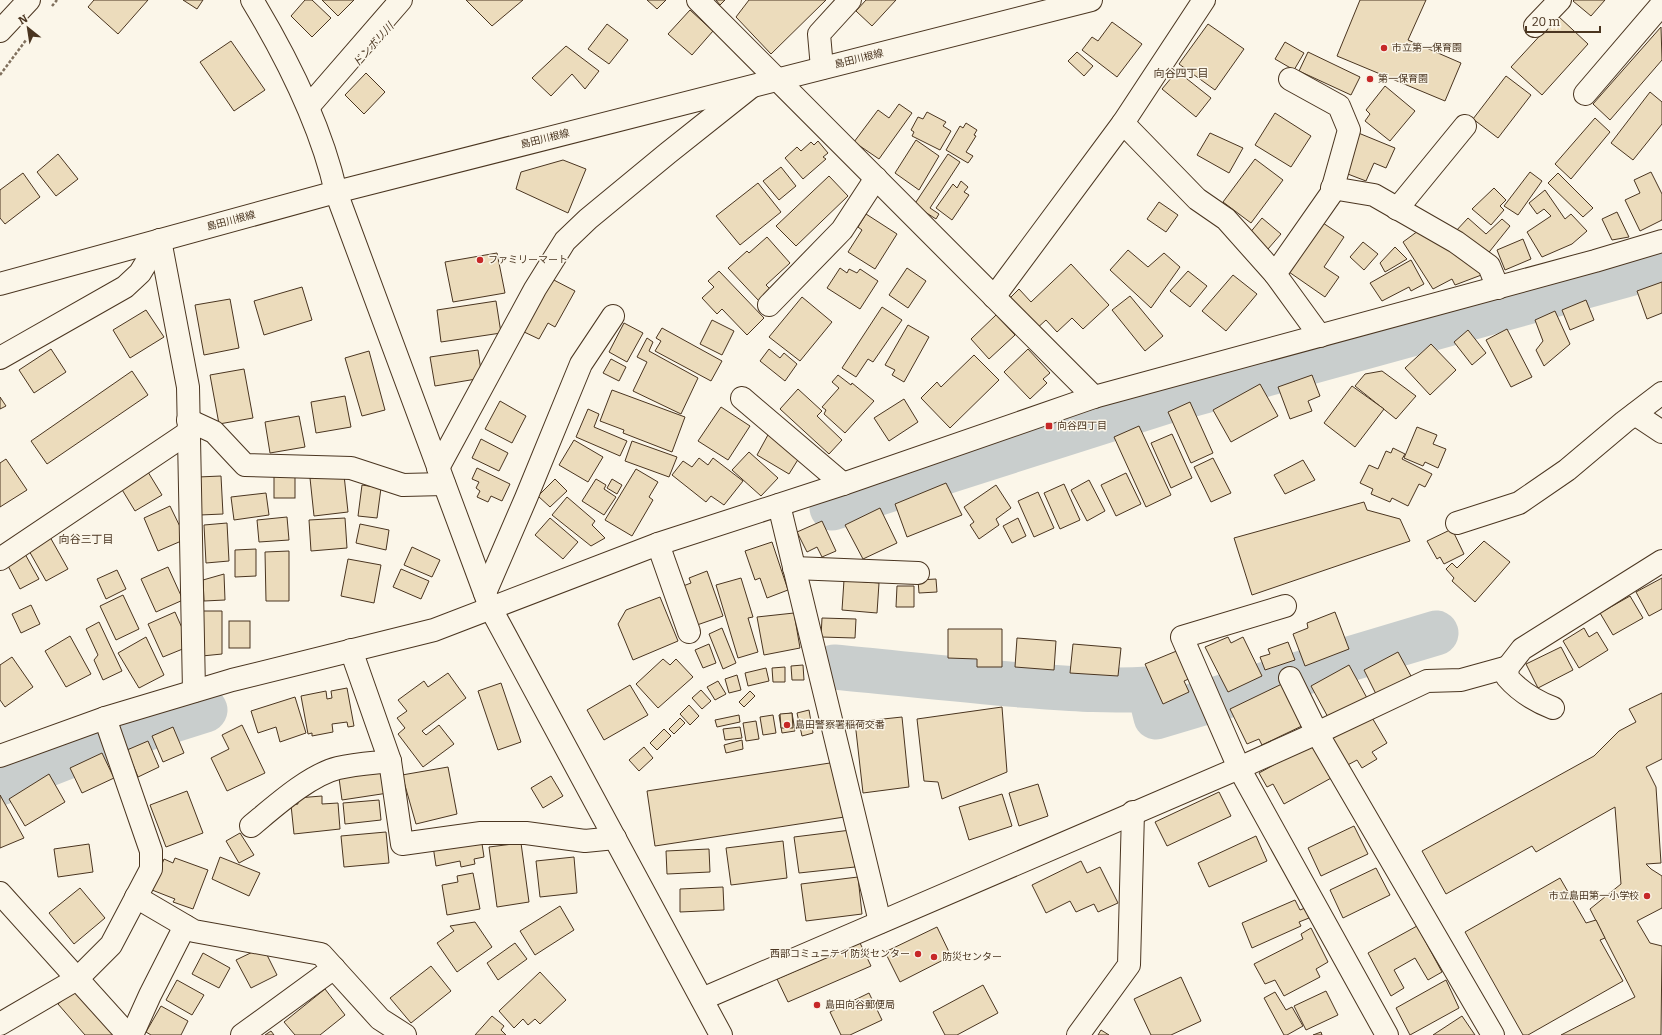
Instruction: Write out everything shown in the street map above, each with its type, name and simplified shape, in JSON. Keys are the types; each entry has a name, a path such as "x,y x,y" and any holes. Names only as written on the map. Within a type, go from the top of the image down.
{"main road":[{"path":"0,31 29,0"},
{"path":"308,106 400,0"},
{"path":"698,0 1094,397"},
{"path":"822,68 819,34 850,0"},
{"name":"島田川根線","path":"0,284 336,192 1091,0"},
{"path":"994,297 1123,123 1204,0"},
{"path":"1535,26 1560,0"},
{"path":"257,2 308,106 333,177 336,192 488,600 721,1035"},
{"path":"1585,94 1662,4"},
{"path":"1276,274 1331,194 1349,130 1339,106 1290,79"},
{"path":"441,476 535,288 565,241 588,219 751,87"},
{"path":"1123,123 1197,199 1226,219 1276,274 1320,336"},
{"path":"1397,208 1465,126"},
{"path":"769,305 842,230 876,178"},
{"path":"1332,188 1374,195 1456,242 1489,266 1498,288"},
{"path":"0,358 125,287 140,273 160,240"},
{"path":"160,240 188,387 194,691"},
{"path":"0,756 105,718 194,691 232,680 434,630 488,600 842,484 1094,397 1498,288 1662,241"},
{"path":"488,600 526,498 581,364 613,316"},
{"path":"1457,523 1519,503 1567,470 1662,393"},
{"path":"742,398 842,484"},
{"path":"1635,414 1662,432"},
{"path":"0,559 188,426 214,432 245,465 351,468 403,485 441,476"},
{"path":"779,505 880,922"},
{"path":"658,544 689,632"},
{"path":"1553,708 1535,701 1516,687 1507,676 1508,667 1522,649 1662,561"},
{"path":"794,568 918,573"},
{"path":"1284,606 1182,637 1239,768 1387,1035"},
{"path":"351,650 390,761 402,844 481,833 526,833 586,841 615,838"},
{"path":"702,999 1133,812 1239,768 1427,681 1460,680 1508,667"},
{"path":"1290,678 1317,733 1493,1035"},
{"path":"0,1024 77,979 111,945 151,869 151,851 105,718"},
{"path":"251,826 289,795 315,778 337,768 390,761"},
{"path":"1078,1035 1129,965 1133,812"},
{"path":"0,893 128,1035"},
{"path":"136,897 194,931 322,954 380,1019 405,1035"},
{"path":"132,1035 150,995 185,926"},
{"path":"242,1035 334,968"}],"building":[{"path":"94,0 148,0 118,34 88,7"},
{"path":"183,0 203,0 197,9"},
{"path":"305,0 312,0 331,18 312,37 291,16"},
{"path":"322,0 354,0 338,16"},
{"path":"466,0 523,0 492,26"},
{"path":"647,0 666,0 657,9"},
{"path":"716,0 725,0 720,5"},
{"path":"749,0 826,0 771,54 736,17"},
{"path":"866,0 896,0 872,26 856,11"},
{"name":"市立第一保育園","path":"1360,0 1426,0 1408,40 1461,63 1445,101 1337,56"},
{"path":"1605,0 1591,16 1573,1"},
{"path":"690,10 713,31 692,55 668,34"},
{"path":"1558,16 1588,44 1542,95 1511,67"},
{"path":"1112,22 1142,44 1117,77 1082,50 1092,37 1098,41"},
{"path":"607,24 628,40 609,64 588,49"},
{"path":"1208,24 1244,49 1215,90 1179,64"},
{"path":"1661,27 1662,60 1610,120 1593,104"},
{"path":"231,41 265,90 234,111 200,62"},
{"path":"1285,42 1304,53 1294,70 1275,59"},
{"path":"566,46 599,71 585,89 572,74 551,96 532,78"},
{"path":"1077,52 1093,66 1084,76 1068,61"},
{"path":"1308,52 1360,77 1351,95 1299,71"},
{"path":"1177,71 1211,98 1196,117 1162,89"},
{"path":"366,73 385,92 364,114 345,95"},
{"path":"1506,76 1531,95 1498,138 1473,119"},
{"path":"1385,86 1415,111 1390,141 1365,121 1370,114 1366,110"},
{"path":"1650,92 1662,102 1662,124 1633,160 1611,143"},
{"path":"899,104 912,113 879,159 854,142 878,110 889,118"},
{"path":"927,112 946,122 943,126 951,131 940,150 912,136 914,132 911,130 918,117 923,119"},
{"path":"1275,113 1311,136 1291,167 1255,145"},
{"path":"1595,118 1610,132 1571,179 1555,164"},
{"path":"966,123 977,130 974,135 976,136 966,152 973,156 968,163 946,150 960,126 963,128"},
{"path":"1356,132 1395,148 1386,168 1374,163 1366,181 1340,171"},
{"path":"1210,133 1243,148 1229,173 1197,155"},
{"path":"916,140 939,156 919,190 895,173"},
{"path":"818,141 828,153 823,157 826,159 803,179 785,158 797,147 801,151 811,142 814,145"},
{"path":"58,154 78,179 56,196 37,172"},
{"path":"948,154 960,162 930,208 939,214 936,219 914,205"},
{"path":"1255,159 1283,180 1251,223 1223,202"},
{"path":"563,160 586,169 568,213 516,189 521,172"},
{"path":"781,167 796,186 779,200 763,181"},
{"path":"1530,172 1542,181 1518,215 1504,206"},
{"path":"1651,172 1662,194 1662,220 1640,231 1625,200 1640,193 1634,180"},
{"path":"23,173 40,197 5,224 0,218 0,190"},
{"path":"1558,173 1593,208 1583,217 1548,183"},
{"path":"829,176 848,196 796,246 776,226"},
{"path":"961,181 968,187 964,192 969,195 952,220 936,208 953,184 957,188"},
{"path":"758,183 781,212 740,245 716,216"},
{"path":"1494,188 1506,200 1500,206 1504,210 1491,225 1472,209"},
{"path":"1545,190 1565,219 1571,214 1587,231 1572,244 1542,257 1527,232 1551,216 1544,209 1537,214 1529,203"},
{"path":"1159,202 1178,215 1166,232 1147,219"},
{"path":"1617,212 1629,237 1612,240 1602,219"},
{"path":"866,214 897,234 875,269 848,252 862,230 858,227"},
{"path":"1262,218 1281,234 1268,249 1249,234"},
{"path":"1468,218 1486,234 1502,219 1510,226 1486,256 1455,232"},
{"path":"1323,223 1344,237 1324,267 1339,277 1325,297 1289,272"},
{"path":"1418,231 1477,261 1484,274 1455,285 1452,279 1433,289 1403,242"},
{"path":"767,237 790,263 766,285 771,290 759,301 728,268 747,251 749,253"},
{"path":"1523,239 1531,259 1505,270 1497,250"},
{"path":"1363,242 1378,254 1364,270 1350,257"},
{"path":"1395,247 1407,259 1385,272 1380,263"},
{"path":"1128,250 1148,267 1164,253 1180,267 1151,308 1110,270"},
{"path":"497,253 505,293 453,302 445,262"},
{"path":"1411,260 1424,284 1411,291 1409,287 1382,301 1370,283"},
{"path":"1071,264 1109,305 1083,329 1072,318 1057,332 1046,320 1035,330 1008,300 1019,289 1031,302"},
{"path":"840,268 847,273 849,269 857,273 860,269 878,281 860,309 827,288"},
{"path":"907,268 926,281 908,308 889,295"},
{"path":"719,271 764,318 747,335 722,309 717,314 702,298 714,287 708,281"},
{"path":"1188,271 1207,286 1190,307 1170,291"},
{"path":"1233,275 1257,294 1226,331 1202,311"},
{"path":"550,278 575,291 555,327 548,323 539,339 522,331"},
{"path":"1662,282 1662,313 1647,319 1637,291"},
{"path":"302,287 312,320 264,335 254,301"},
{"path":"1130,296 1163,336 1145,351 1112,310"},
{"path":"802,297 832,322 800,361 769,337"},
{"path":"230,299 239,348 204,355 195,305"},
{"path":"1586,300 1594,320 1570,330 1562,310"},
{"path":"496,301 501,333 441,342 437,310"},
{"path":"882,307 902,320 873,362 868,359 856,377 842,368"},
{"path":"146,310 164,337 130,358 113,330"},
{"path":"1555,311 1570,344 1544,366 1536,350 1543,341 1535,320"},
{"path":"996,315 1015,335 989,359 971,339"},
{"path":"712,320 734,331 722,355 700,344"},
{"path":"624,323 643,333 627,362 609,352"},
{"path":"908,325 929,337 904,382 892,375 895,370 885,365"},
{"path":"662,328 722,361 711,381 655,351 661,341 656,338"},
{"path":"1507,329 1532,377 1511,387 1486,340"},
{"path":"1468,330 1486,353 1472,365 1454,342"},
{"path":"647,338 653,342 649,351 698,378 681,414 633,391 647,362 637,357"},
{"path":"1431,344 1456,370 1430,395 1405,368"},
{"path":"51,349 66,372 34,393 19,370"},
{"path":"769,349 780,358 784,353 797,364 785,381 760,361"},
{"path":"1028,349 1050,373 1043,379 1047,383 1030,399 1004,372"},
{"path":"478,350 482,378 435,386 430,357"},
{"path":"369,351 385,410 362,416 345,358"},
{"path":"974,355 999,380 950,428 921,398 937,382 941,387"},
{"path":"611,359 626,367 619,381 603,373"},
{"path":"244,369 253,418 219,424 210,375"},
{"path":"132,371 148,395 47,464 31,441"},
{"path":"1382,371 1416,396 1396,419 1355,386 1365,374"},
{"path":"838,375 851,385 852,383 874,401 845,433 824,414 826,410 822,407 839,388 832,382"},
{"path":"1312,375 1320,396 1308,401 1312,411 1290,419 1278,387"},
{"path":"1260,384 1278,416 1231,442 1213,410"},
{"path":"1352,386 1384,409 1355,447 1324,423"},
{"path":"798,389 822,411 817,416 842,440 829,454 780,409"},
{"path":"612,390 685,417 672,452 623,433 624,430 600,421"},
{"path":"345,396 351,427 316,433 311,402"},
{"path":"0,397 6,406 0,409"},
{"path":"904,399 918,422 889,441 874,418"},
{"path":"500,401 526,416 512,443 485,429"},
{"path":"1190,402 1213,453 1191,463 1168,412"},
{"path":"721,407 750,426 728,460 698,441"},
{"path":"588,409 599,414 594,427 627,441 620,456 576,437"},
{"path":"299,416 305,447 270,453 265,422"},
{"path":"1139,426 1171,495 1146,507 1114,437"},
{"path":"1417,427 1437,435 1433,444 1446,449 1438,468 1425,462 1423,466 1404,458"},
{"path":"769,433 804,450 789,474 757,455"},
{"path":"1172,434 1192,478 1171,488 1151,443"},
{"path":"481,439 508,453 499,471 472,458"},
{"path":"574,440 603,457 588,482 559,465"},
{"path":"632,441 677,457 669,477 625,461"},
{"path":"1393,448 1405,454 1402,459 1432,474 1425,487 1419,484 1408,506 1392,498 1390,502 1371,494 1373,489 1360,483 1369,465 1378,469 1386,451 1391,453"},
{"path":"749,452 778,478 761,496 732,470"},
{"path":"699,458 708,465 713,458 743,481 724,505 711,496 706,502 672,475 683,461 692,467"},
{"path":"1213,458 1231,493 1211,502 1194,467"},
{"path":"6,459 27,490 0,507 0,463"},
{"path":"1303,460 1315,480 1285,494 1274,475"},
{"path":"477,468 510,484 502,501 491,496 488,502 477,497 480,491 476,488 479,482 472,479"},
{"path":"636,469 658,482 649,497 653,500 632,536 605,520"},
{"path":"274,471 295,471 295,498 274,498"},
{"path":"148,472 162,495 135,511 121,488"},
{"path":"1126,473 1141,504 1116,516 1101,485"},
{"path":"344,475 348,512 314,516 310,478"},
{"path":"221,476 223,514 200,515 198,477"},
{"path":"555,479 567,491 550,507 538,496"},
{"path":"596,479 606,485 604,489 616,497 604,515 582,501"},
{"path":"612,479 622,485 617,494 607,488"},
{"path":"1089,480 1105,511 1087,521 1071,490"},
{"path":"946,483 962,515 907,537 895,504"},
{"path":"1064,484 1080,520 1060,529 1044,493"},
{"path":"362,485 381,488 377,518 358,516"},
{"path":"996,485 1011,508 996,519 999,525 979,539 970,525 974,522 964,507"},
{"path":"1038,492 1054,528 1034,537 1018,501"},
{"path":"266,493 269,515 234,520 231,497"},
{"path":"567,497 595,521 592,525 605,538 591,546 552,515"},
{"path":"1364,502 1367,510 1400,519 1410,541 1252,595 1234,538"},
{"path":"170,506 186,539 158,551 144,518"},
{"path":"880,508 897,543 863,559 845,525"},
{"path":"287,517 289,540 259,542 257,520"},
{"path":"345,518 347,548 311,551 309,520"},
{"path":"550,518 578,542 563,559 535,535"},
{"path":"1018,518 1026,536 1012,543 1003,526"},
{"path":"822,521 836,551 822,557 817,547 807,552 797,532"},
{"path":"227,523 229,561 206,563 204,525"},
{"path":"360,524 389,530 386,550 356,543"},
{"path":"1452,529 1464,554 1444,564 1440,557 1437,559 1427,541"},
{"path":"50,537 68,569 46,581 28,549"},
{"path":"1484,541 1510,562 1475,602 1452,581 1454,578 1446,569 1452,563 1457,568"},
{"path":"772,542 788,590 767,598 760,578 755,580 745,551"},
{"path":"412,547 440,560 432,577 404,565"},
{"path":"256,549 256,576 235,577 235,550"},
{"path":"289,551 289,601 266,601 265,552"},
{"path":"25,554 39,579 20,589 7,564"},
{"path":"348,559 381,565 374,603 341,596"},
{"path":"168,567 183,600 156,612 141,579"},
{"path":"401,569 429,581 421,599 393,587"},
{"path":"117,570 126,589 106,599 97,579"},
{"path":"707,571 723,616 697,625 683,586 691,583 689,578"},
{"path":"224,574 225,600 204,601 203,580"},
{"path":"741,578 753,617 748,618 758,652 738,658 716,585"},
{"path":"1662,578 1662,609 1649,616 1636,592"},
{"path":"936,579 937,592 919,593 918,580"},
{"path":"844,580 879,583 877,613 842,610"},
{"path":"897,586 914,586 914,607 896,607"},
{"path":"123,595 139,629 116,640 100,606"},
{"path":"1630,596 1643,618 1613,635 1600,613"},
{"path":"660,597 678,641 633,660 618,624 626,610"},
{"path":"31,605 40,624 21,633 12,614"},
{"path":"201,611 222,611 222,654 202,656"},
{"path":"175,612 190,646 163,657 148,624"},
{"path":"1335,612 1349,649 1305,666 1293,634 1308,628 1307,623"},
{"path":"794,613 800,648 764,655 757,617"},
{"path":"822,618 856,619 855,638 821,637"},
{"path":"229,621 250,621 250,648 229,648"},
{"path":"99,622 122,671 103,680 94,660 98,655 86,629"},
{"path":"722,628 736,663 723,669 709,634"},
{"path":"1584,628 1589,637 1597,632 1608,650 1579,668 1563,641"},
{"path":"948,629 1002,629 1002,667 977,667 977,659 948,658"},
{"path":"70,636 91,674 66,687 45,651"},
{"path":"146,637 164,675 139,688 118,653"},
{"path":"1228,637 1231,643 1243,637 1262,676 1228,692 1205,647"},
{"path":"1017,638 1056,641 1054,670 1015,667"},
{"path":"1288,642 1295,660 1265,670 1260,657 1270,654 1268,649"},
{"path":"709,644 716,663 703,668 695,650"},
{"path":"1073,644 1121,648 1118,676 1070,673"},
{"path":"1561,647 1573,670 1538,688 1526,664"},
{"path":"1179,650 1191,678 1184,681 1189,692 1163,704 1145,664"},
{"path":"1398,652 1411,676 1376,694 1364,670"},
{"path":"12,657 33,687 5,707 0,700 0,665"},
{"path":"663,659 670,665 676,659 693,677 658,708 636,684"},
{"path":"803,665 804,680 792,680 791,666"},
{"path":"1349,665 1367,698 1329,719 1311,686"},
{"path":"785,667 785,682 773,682 772,668"},
{"path":"766,668 769,681 748,686 745,673"},
{"path":"448,673 466,698 422,731 426,735 439,725 454,744 423,767 398,734 405,728 397,718 407,711 398,700 424,681 428,687"},
{"path":"737,675 741,690 729,693 725,679"},
{"path":"718,681 726,694 715,700 707,687"},
{"path":"1286,682 1306,724 1262,745 1259,739 1247,744 1230,709"},
{"path":"501,683 521,742 498,750 478,691"},
{"path":"630,685 648,715 604,740 587,710"},
{"path":"347,688 354,726 348,727 347,722 332,724 333,732 312,736 312,733 308,734 301,696 326,691 327,699 332,698 331,691"},
{"path":"701,690 711,701 702,709 692,698"},
{"path":"750,691 755,696 744,707 739,702"},
{"path":"1662,693 1662,759 1646,767 1656,787 1661,863 1646,864 1662,876 1662,908 1637,921 1650,943 1662,946 1661,1035 1561,1035 1635,997 1590,909 1621,884 1615,807 1536,852 1532,846 1446,894 1422,851 1594,756 1619,731 1636,722 1629,709"},
{"path":"295,697 306,733 280,742 276,727 258,733 251,711"},
{"path":"689,705 699,716 690,725 680,714"},
{"path":"1002,707 1007,772 942,799 938,782 924,781 917,719"},
{"path":"809,710 813,733 802,736 797,713"},
{"path":"792,713 795,731 782,733 779,715"},
{"path":"792,713 793,728 781,728 780,714"},
{"path":"739,715 740,722 717,727 715,720"},
{"path":"773,715 776,733 763,735 760,717"},
{"path":"1371,716 1387,743 1372,752 1377,759 1362,768 1357,760 1342,768 1328,741"},
{"path":"902,717 909,787 863,793 855,722"},
{"path":"680,718 685,723 674,734 669,729"},
{"path":"756,721 759,739 746,741 743,723"},
{"path":"242,725 265,773 227,791 211,758 229,749 222,735"},
{"path":"173,727 184,753 163,762 152,736"},
{"path":"740,727 742,738 725,740 723,729"},
{"path":"664,729 671,736 657,750 650,743"},
{"path":"742,740 743,749 726,753 724,745"},
{"path":"148,741 159,767 138,777 127,750"},
{"path":"1314,743 1333,777 1284,804 1273,784 1267,787 1259,773"},
{"path":"644,747 653,758 639,771 629,760"},
{"path":"102,753 114,778 82,793 70,768"},
{"path":"843,761 851,816 655,846 647,791"},
{"path":"448,767 457,814 416,824 402,775"},
{"path":"386,772 388,793 342,800 339,778"},
{"path":"49,774 65,802 25,826 9,799"},
{"path":"551,776 563,796 543,808 531,788"},
{"path":"1038,784 1048,816 1019,826 1009,793"},
{"path":"187,791 203,833 166,847 150,805"},
{"path":"1219,792 1231,816 1167,846 1155,822"},
{"path":"1002,794 1012,826 969,840 959,807"},
{"path":"0,795 24,838 0,848"},
{"path":"322,796 322,804 338,803 340,829 294,834 291,805 298,804 297,798"},
{"path":"379,800 381,820 345,824 343,803"},
{"path":"1354,826 1368,854 1321,876 1308,848"},
{"path":"851,830 855,867 799,873 794,837"},
{"path":"386,832 389,863 344,867 341,836"},
{"path":"240,833 254,855 239,863 226,841"},
{"path":"1256,836 1267,861 1209,887 1198,863"},
{"path":"481,837 484,857 474,859 475,864 461,867 460,861 436,866 433,846"},
{"path":"783,841 787,878 731,885 726,848"},
{"path":"521,843 529,902 497,907 489,847"},
{"path":"89,844 93,872 58,877 54,849"},
{"path":"709,849 710,872 667,874 666,851"},
{"path":"220,857 260,873 249,896 212,879"},
{"path":"574,857 577,893 540,897 536,861"},
{"path":"175,858 208,870 193,909 173,902 175,899 152,890 164,859 173,863"},
{"path":"1081,861 1087,873 1100,867 1118,903 1098,912 1094,904 1076,912 1070,901 1046,913 1032,885"},
{"path":"1376,868 1390,895 1343,918 1330,890"},
{"path":"473,873 480,909 447,915 442,885 458,882 457,876"},
{"path":"858,877 862,914 806,921 801,884"},
{"path":"1560,878 1586,923 1596,920 1605,938 1600,940 1623,981 1528,1035 1523,1035 1465,932"},
{"path":"723,887 724,910 680,912 680,889"},
{"path":"80,888 105,918 74,944 49,913"},
{"path":"1295,900 1300,910 1305,908 1309,918 1299,922 1301,926 1252,948 1242,923"},
{"path":"560,906 574,930 535,955 520,931"},
{"path":"475,922 492,947 457,972 437,943 454,931 450,926"},
{"path":"1417,926 1442,972 1428,980 1415,958 1394,970 1404,988 1391,996 1368,953"},
{"name":"西部コミュニテイ防災センター","path":"937,927 951,956 900,982 885,952"},
{"path":"1311,928 1328,962 1316,969 1320,977 1284,996 1275,980 1265,984 1254,964 1303,939 1301,934"},
{"path":"515,943 527,959 498,980 487,963"},
{"name":"島田向谷郵便局","path":"860,943 871,966 788,1002 777,979"},
{"path":"263,947 277,975 251,988 236,960"},
{"path":"203,953 230,968 219,988 192,974"},
{"path":"431,966 451,991 411,1023 390,998"},
{"path":"540,972 566,1000 540,1024 535,1019 528,1025 523,1019 514,1028 499,1011"},
{"path":"1181,977 1201,1021 1171,1035 1151,1035 1134,999"},
{"path":"177,980 204,995 192,1015 166,1000"},
{"path":"1446,980 1459,1008 1410,1035 1396,1008"},
{"path":"983,985 998,1013 957,1035 945,1035 933,1012"},
{"path":"75,989 115,1035 85,1035 58,1004"},
{"path":"325,989 345,1015 320,1035 295,1035 284,1022"},
{"path":"1326,991 1338,1015 1306,1030 1294,1006"},
{"path":"1275,992 1286,1010 1292,1007 1303,1026 1287,1035 1284,1035 1264,998"},
{"path":"869,993 882,1020 850,1035 841,1035 830,1012"},
{"path":"161,1006 188,1021 181,1035 151,1035 146,1032"},
{"path":"492,1016 504,1026 501,1030 506,1035 475,1035"},
{"path":"1462,1016 1475,1035 1433,1035"},
{"path":"1101,1030 1109,1035 1098,1035"},
{"path":"271,1031 274,1035 265,1035"},
{"path":"1321,1032 1322,1035 1313,1035"}],"waterway":[{"path":"832,508 1164,402 1662,265"},
{"path":"834,667 974,681 1053,687 1101,690 1149,689 1156,717 1436,633"},
{"path":"0,783 107,741 205,710"}],"place":[{"name":"市立第一保育園","path":"1384,48"},
{"name":"第一保育園","path":"1370,79"},
{"name":"ファミリーマート","path":"480,260"},
{"name":"向谷四丁目","path":"1049,426"},
{"name":"島田警察署稲荷交番","path":"787,725"},
{"name":"市立島田第一小学校","path":"1647,896"},
{"name":"西部コミュニテイ防災センター","path":"918,954"},
{"name":"防災センター","path":"934,957"},
{"name":"島田向谷郵便局","path":"817,1005"}],"district":[{"name":"向谷四丁目","path":"1181,73"},
{"name":"向谷三丁目","path":"86,539"}],"water label":[{"name":"ドンボリ川","path":"373,45"}]}
